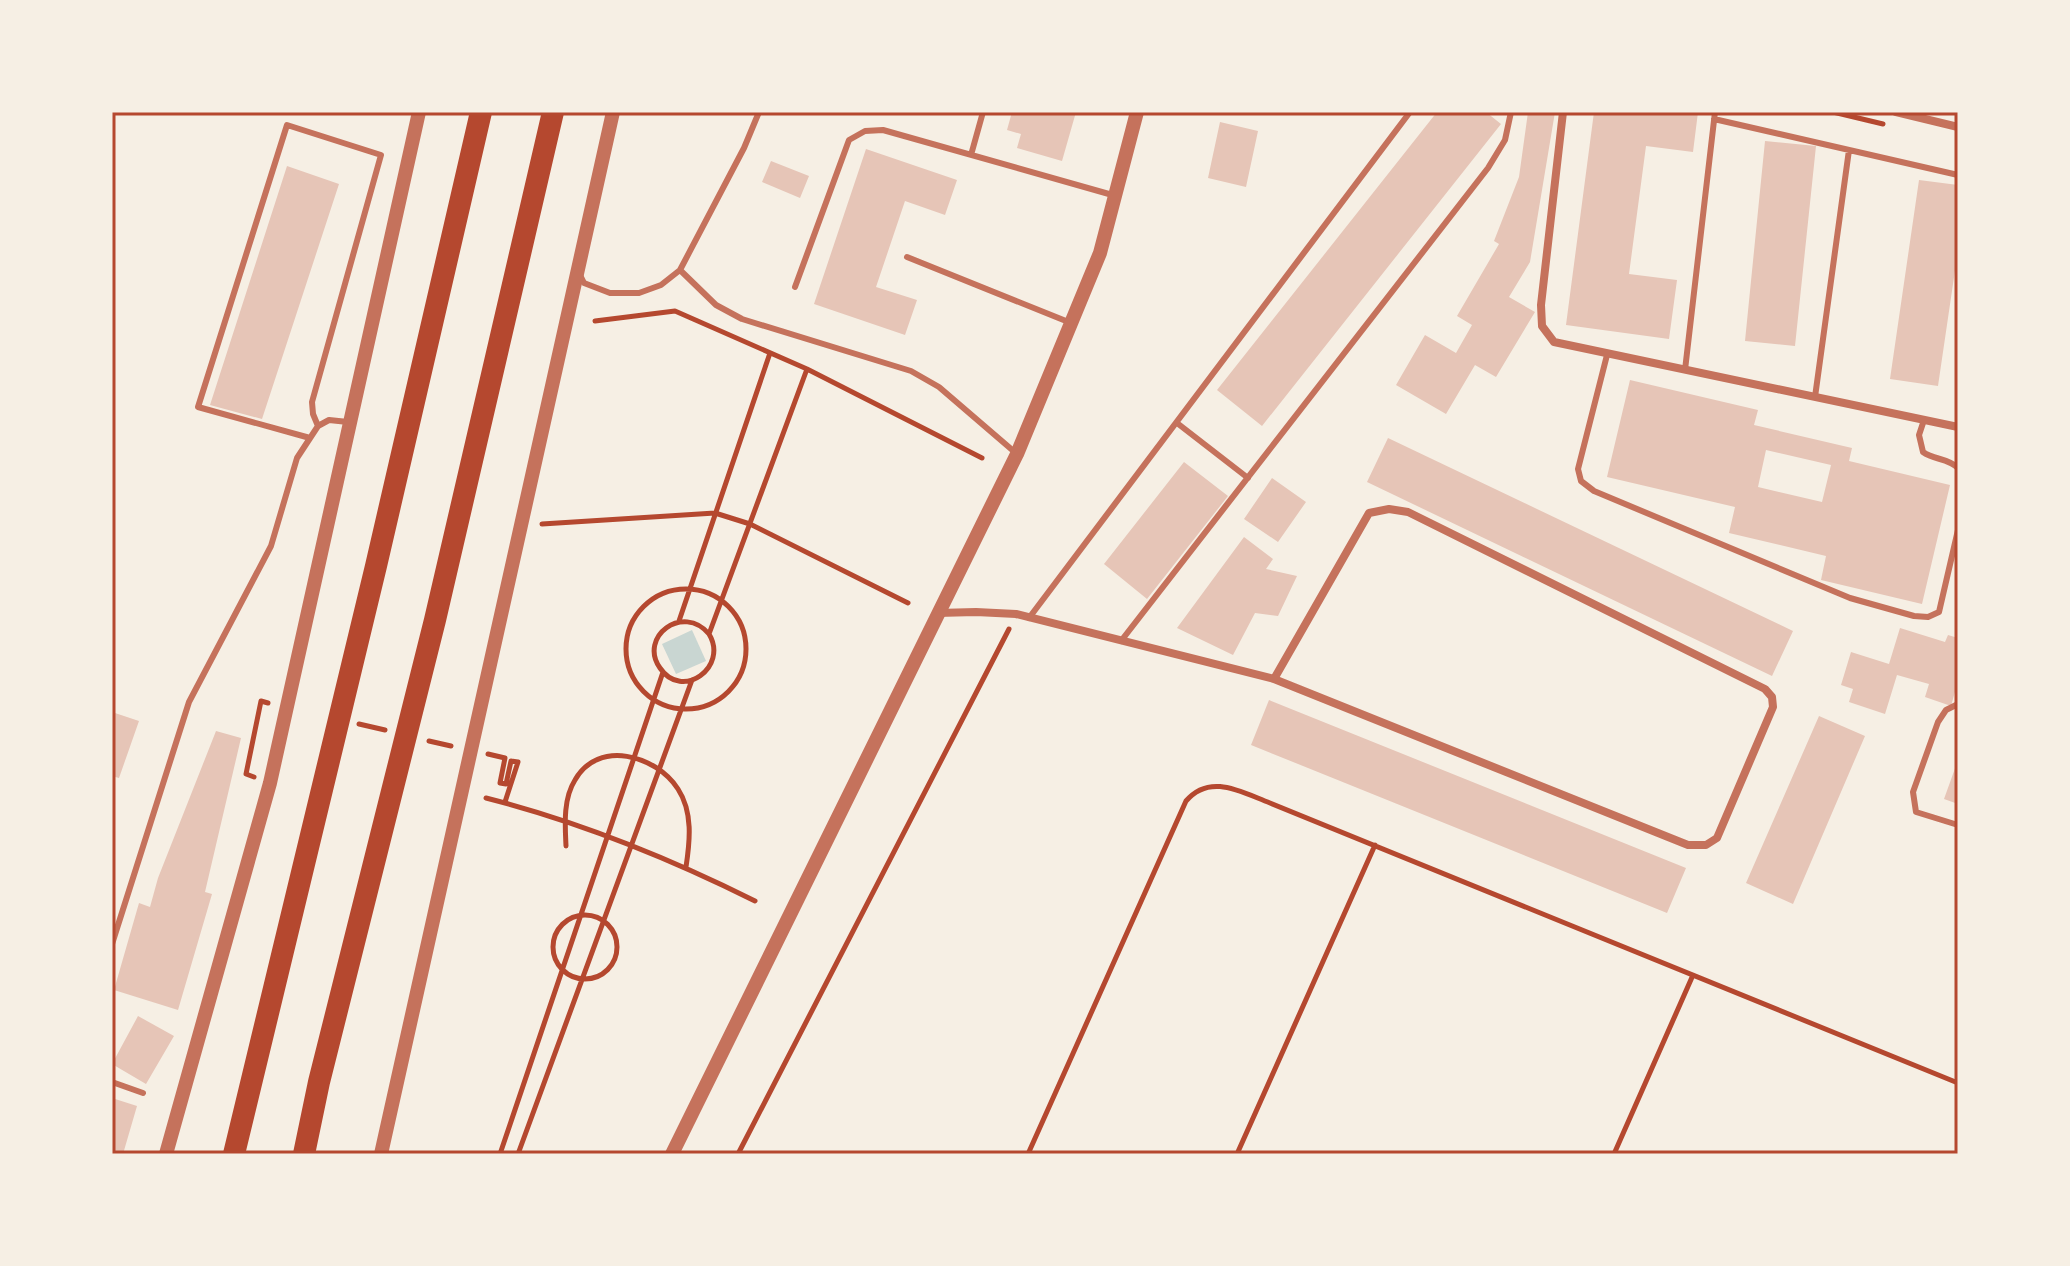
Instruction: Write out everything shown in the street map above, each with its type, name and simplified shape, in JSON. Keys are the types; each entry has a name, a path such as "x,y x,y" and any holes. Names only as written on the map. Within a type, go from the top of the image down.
{"highway":[{"path":"234,1154 481,112"},
{"path":"304,1154 319,1082 435,620 553,112"}],"street":[{"path":"166,1154 270,783 419,112"},
{"path":"381,1154 613,112"},
{"path":"672,1154 1017,454 1100,253 1137,112"},
{"path":"1563,112 1541,305 1542,326 1554,342 1958,427"},
{"path":"1896,112 1958,127"},
{"path":"937,613 1016,614 1274,679 1688,845 1706,845 1717,838 1773,707 1772,697 1765,689 1408,512 1389,509 1369,513 1274,679"}],"lane":[{"path":"578,272 584,283 610,293 639,293 661,285 680,270 744,148 759,112"},
{"path":"971,155 983,112"},
{"path":"1029,618 1410,112"},
{"path":"1121,641 1488,168 1505,140 1511,112"},
{"path":"1685,370 1714,116 1958,175"},
{"path":"310,438 198,407 287,125 381,155 312,402 318,426"},
{"path":"795,287 849,140 865,131 883,130 1116,196"},
{"path":"1815,397 1849,150"},
{"path":"907,257 1071,323"},
{"path":"680,270 716,305 742,319 911,371 939,387 1017,454"},
{"path":"1607,355 1578,469 1581,481 1594,491 1850,598 1914,616 1928,617 1939,612 1958,530"},
{"path":"112,944 189,702 271,546 297,458 318,426 329,420 351,422"},
{"path":"1924,420 1919,435 1923,452 1929,457 1952,461 1958,468"},
{"path":"1177,423 1248,478"},
{"path":"1958,704 1946,710 1938,722 1913,792 1916,812 1958,825"},
{"path":"112,1082 143,1093"}],"path":[{"path":"595,321 675,311 807,369 982,458"},
{"path":"679,621 770,353"},
{"path":"709,634 807,369"},
{"path":"521,527 715,513 750,524 908,603"},
{"path":"680,589 700,590 722,601 734,611 743,629 746,649 743,669 733,686 718,700 700,707 681,709 661,703 645,692 633,677 627,658 628,639 634,620 645,605 661,594 680,589"},
{"path":"738,1154 1016,614"},
{"path":"679,621 699,625 709,634 715,650 714,660 702,676 692,680 673,679 663,672 655,658 657,638 670,624 679,621"},
{"path":"500,1154 663,672"},
{"path":"518,1154 692,680"},
{"path":"566,846 565,820 574,780 589,763 611,754 634,758 660,768 678,789 688,815 690,845 686,867"},
{"path":"505,802 518,762 511,761 507,782"},
{"path":"1028,1154 1186,801 1195,790 1226,786 1958,1083"},
{"path":"486,798 565,820 632,845 755,901"},
{"path":"1237,1154 1375,845"},
{"path":"582,915 604,920 615,934 618,944 613,964 598,977 582,980 563,970 553,951 554,941 564,923 582,915"},
{"path":"1614,1154 1693,975"}],"shaded area":[{"path":"692,630 706,661 676,674 662,644"}],"building":[{"path":"1012,112 1076,112 1062,161 1017,148 1021,134 1007,130"},
{"path":"1437,112 1486,112 1501,124 1262,426 1217,390"},
{"path":"1528,112 1555,112 1530,262 1509,297 1535,312 1496,377 1475,365 1446,414 1396,385 1425,335 1456,353 1472,325 1457,316 1499,244 1494,241 1519,177"},
{"path":"1594,112 1698,112 1693,152 1646,146 1629,274 1677,280 1669,339 1566,325"},
{"path":"1220,122 1258,131 1246,187 1208,178"},
{"path":"1765,141 1816,146 1795,346 1745,341"},
{"path":"866,149 957,180 945,215 905,201 876,287 917,300 905,335 814,304"},
{"path":"771,161 809,176 800,198 762,182"},
{"path":"287,166 339,184 262,419 210,405"},
{"path":"1919,180 1958,185 1958,250 1938,386 1890,379"},
{"path":"1630,380 1758,410 1754,425 1852,448 1849,461 1950,485 1922,604 1821,580 1826,556 1729,533 1735,507 1607,477","holes":["1766,450 1831,465 1822,502 1758,487"]},
{"path":"1388,438 1793,631 1772,676 1367,482"},
{"path":"1184,462 1228,496 1147,599 1104,564"},
{"path":"1272,478 1306,502 1278,542 1244,519"},
{"path":"1244,537 1273,559 1266,569 1297,576 1278,616 1255,613 1233,655 1177,628"},
{"path":"1900,628 1945,642 1948,635 1958,638 1958,681 1951,706 1925,697 1929,684 1897,675 1885,714 1849,702 1853,689 1841,685 1851,652 1889,664"},
{"path":"1269,700 1686,868 1667,913 1251,745"},
{"path":"112,712 139,721 119,778 112,776"},
{"path":"1819,716 1865,736 1793,904 1746,883"},
{"path":"216,731 241,738 205,892 212,894 178,1010 114,990 139,903 150,907 158,878"},
{"path":"1958,760 1958,804 1944,799"},
{"path":"138,1016 174,1036 146,1084 112,1064"},
{"path":"112,1098 137,1106 123,1154 112,1154"}]}
